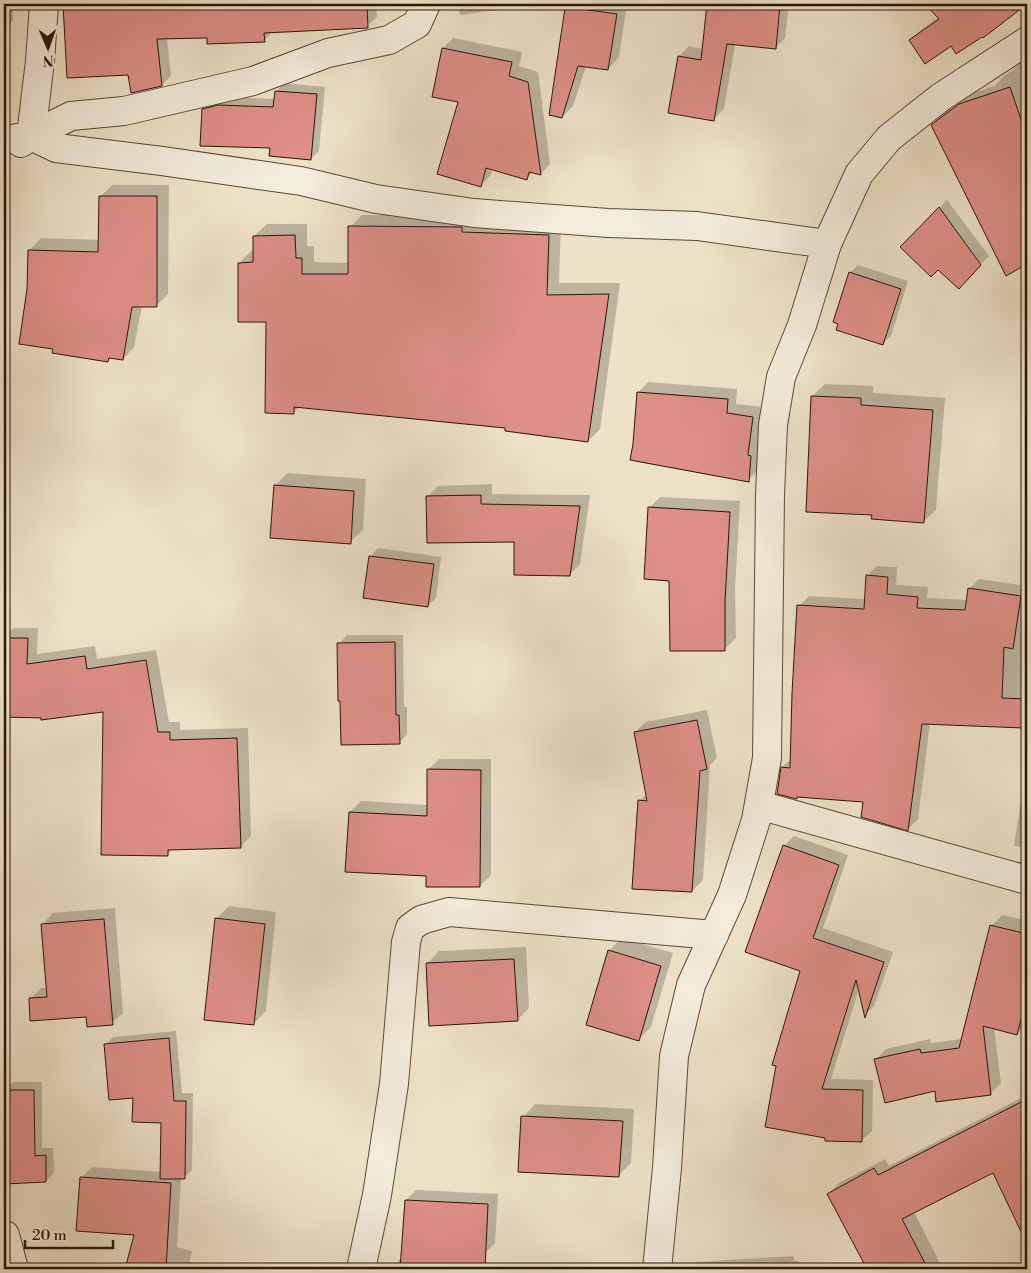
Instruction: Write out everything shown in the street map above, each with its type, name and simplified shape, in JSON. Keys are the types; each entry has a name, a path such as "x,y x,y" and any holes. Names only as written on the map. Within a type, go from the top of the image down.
{"street":[{"path":"31,136 40,61 44,4"},
{"path":"4,156 31,136 71,116 124,111 253,81 328,53 389,40 417,24 426,4"},
{"path":"657,1269 674,1056 691,985 732,895 756,820 767,758 770,495 773,425 781,377 802,325 827,244 859,174 889,138 941,97 1027,41"},
{"path":"4,140 31,136 56,148 162,160 301,181 376,199 474,213 608,223 697,226 827,244"},
{"path":"759,805 1027,880"},
{"path":"361,1269 377,1195 394,1084 406,942 410,928 421,920 449,912 714,935"},
{"path":"5,1235 14,1269"}],"building":[{"path":"63,4 367,4 368,28 264,33 265,42 207,44 207,38 157,39 162,86 131,93 128,75 67,78"},
{"path":"707,4 780,4 776,49 727,44 714,121 668,113 678,56 701,60"},
{"path":"925,4 1027,4 983,38 956,54 951,46 925,64 909,40 939,19"},
{"path":"565,8 617,14 608,70 578,66 562,118 549,115"},
{"path":"442,48 512,62 509,76 528,82 541,175 529,172 527,180 486,168 481,187 437,174 458,102 432,97"},
{"path":"1010,87 1027,137 1027,264 1006,276 931,125 959,104"},
{"path":"275,91 317,94 311,160 269,156 270,148 200,146 202,109 218,105 273,107"},
{"path":"99,196 157,196 157,307 132,307 123,360 109,358 108,362 52,353 53,349 19,344 27,289 28,250 98,252"},
{"path":"939,207 981,265 959,289 938,270 931,277 900,247"},
{"path":"348,226 462,227 462,232 549,235 547,295 609,294 588,442 505,431 505,428 294,407 294,414 265,413 266,322 238,322 238,263 253,262 253,236 295,235 296,258 302,258 302,274 348,274"},
{"path":"849,272 901,289 883,345 836,330 838,324 833,322"},
{"path":"637,392 728,399 727,413 753,417 748,455 751,456 749,482 630,460"},
{"path":"811,396 861,398 861,405 933,410 924,523 871,519 872,515 806,512"},
{"path":"274,485 354,491 351,544 270,538"},
{"path":"481,495 481,504 580,506 570,576 514,575 514,542 427,543 426,496"},
{"path":"648,507 730,512 725,601 725,651 670,651 669,581 644,579"},
{"path":"369,556 434,564 428,607 363,598"},
{"path":"866,575 888,577 887,594 918,597 917,608 965,610 968,588 1021,596 1013,649 1004,647 1002,698 1026,699 1024,728 922,724 908,831 861,817 863,802 797,797 797,799 777,794 781,767 790,768 797,605 864,609"},
{"path":"4,638 28,638 27,664 85,656 87,669 146,660 158,732 170,732 170,740 237,738 241,848 168,850 168,856 101,855 103,712 41,720 41,718 4,717"},
{"path":"395,642 396,715 399,715 400,744 341,745 337,643"},
{"path":"697,720 707,769 700,771 692,892 632,889 638,800 647,801 634,732"},
{"path":"427,769 481,770 480,887 426,887 426,876 345,872 349,812 427,816"},
{"path":"783,845 839,865 813,938 884,962 865,1018 856,980 822,1089 863,1090 862,1142 825,1141 825,1138 765,1127 776,1066 772,1065 800,971 745,952"},
{"path":"215,918 265,924 254,1025 204,1020"},
{"path":"104,919 113,1025 87,1027 86,1017 30,1021 29,998 47,997 41,924"},
{"path":"990,925 1027,934 1027,996 1017,1035 983,1026 991,1095 936,1102 935,1091 885,1103 874,1059 920,1049 921,1053 959,1048"},
{"path":"608,950 661,966 639,1041 586,1025"},
{"path":"514,959 518,1021 429,1026 426,963"},
{"path":"169,1038 174,1101 186,1101 185,1179 160,1179 161,1123 132,1122 133,1098 109,1100 104,1044"},
{"path":"4,1090 34,1090 35,1156 46,1155 46,1182 4,1184"},
{"path":"1027,1099 1027,1244 993,1173 902,1219 928,1269 867,1269 827,1194 874,1168 878,1175"},
{"path":"521,1116 623,1121 619,1177 518,1172"},
{"path":"80,1177 171,1183 166,1269 125,1269 134,1235 76,1231"},
{"path":"405,1200 488,1204 485,1269 400,1269"}]}
